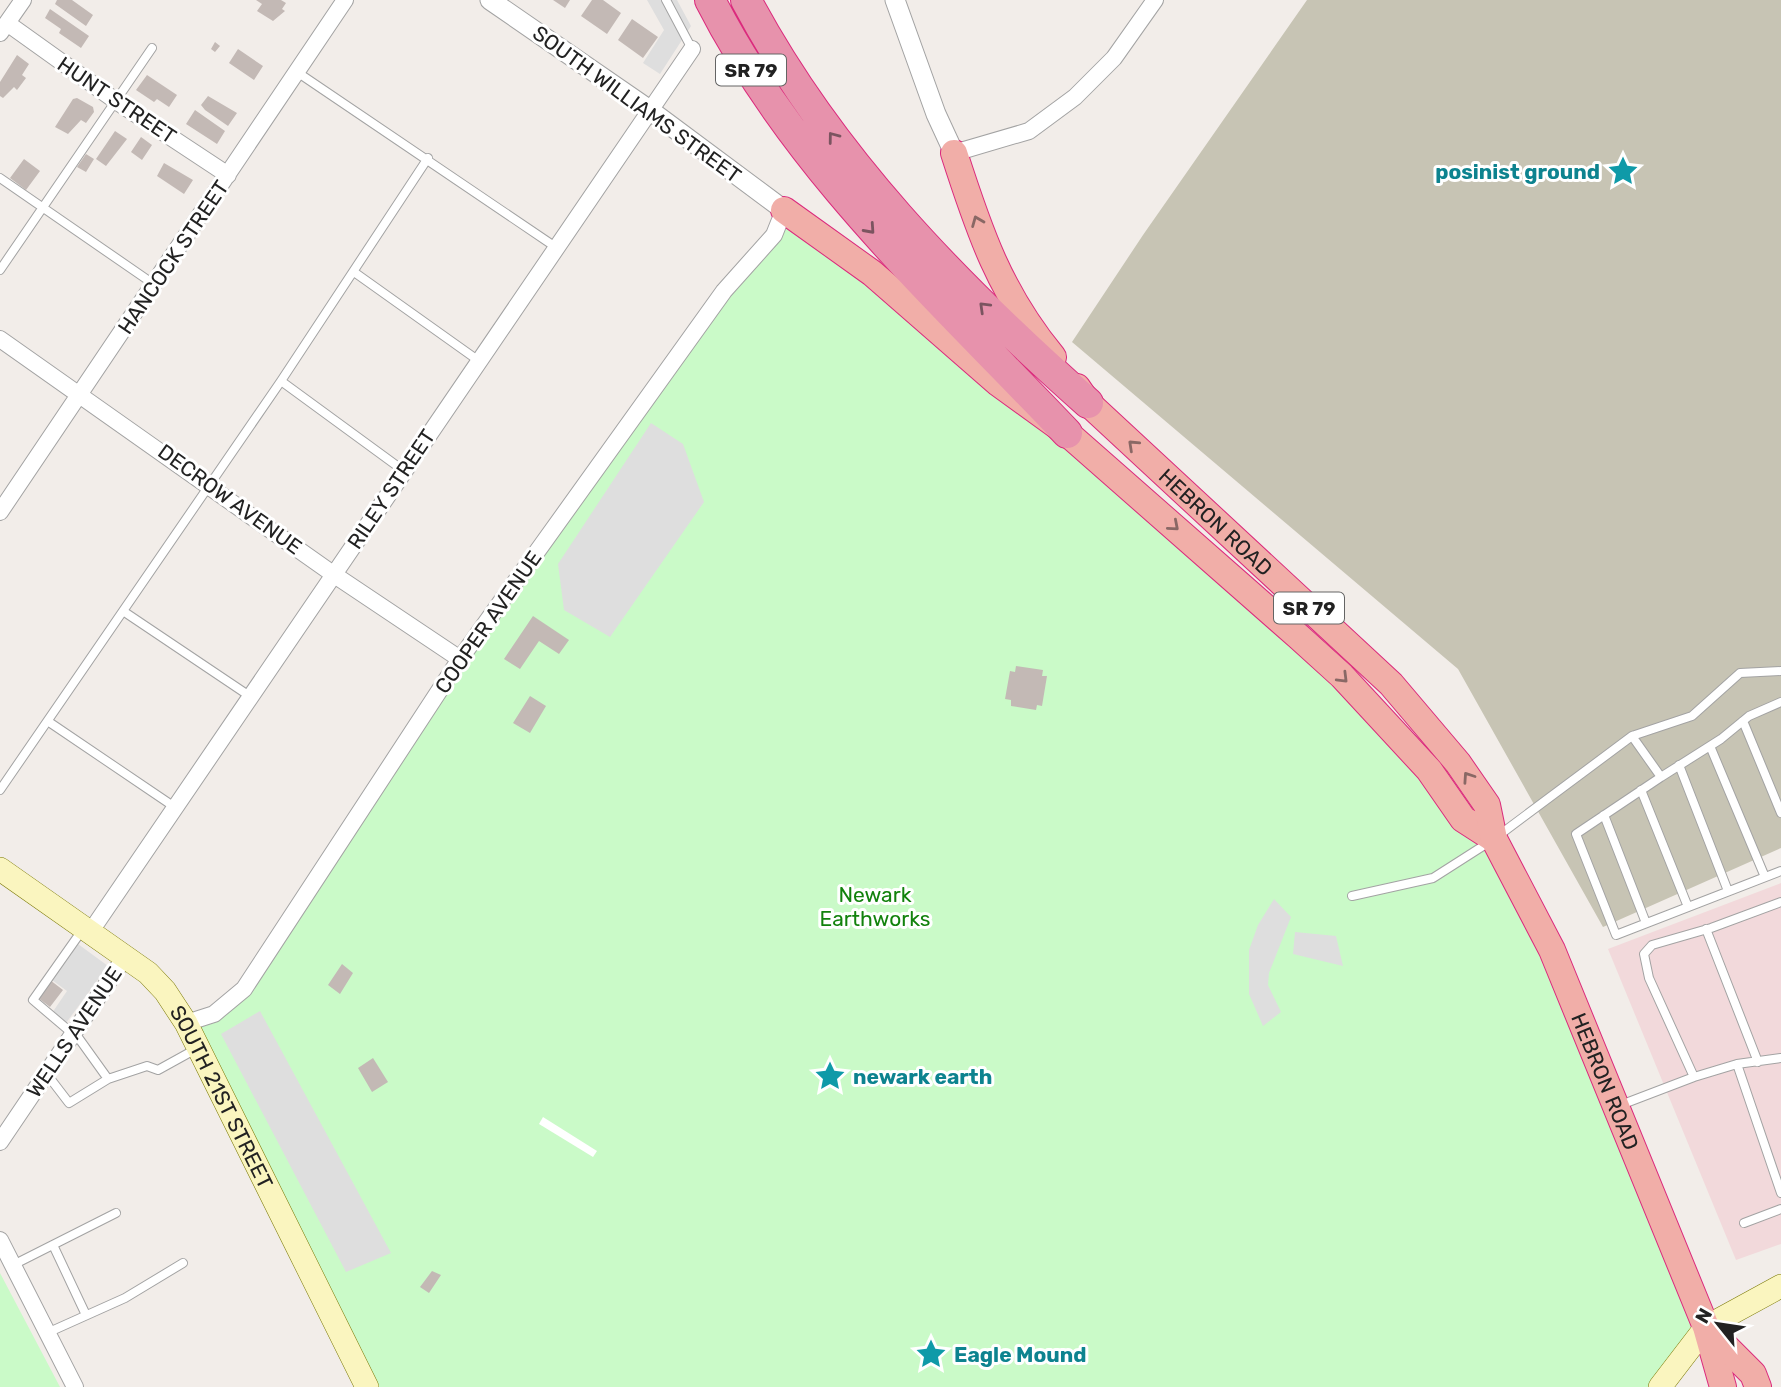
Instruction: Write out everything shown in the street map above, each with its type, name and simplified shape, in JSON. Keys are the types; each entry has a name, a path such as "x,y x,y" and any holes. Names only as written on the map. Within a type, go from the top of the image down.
{"highway":[{"name":"SR 79","path":"710,0 797,138 857,214 1067,433"},
{"name":"SR 79","path":"746,0 808,103 898,218 949,273 1088,403"},
{"name":"HEBRON ROAD","path":"954,153 1000,279 1023,322 1088,403 1391,684 1458,762 1487,805 1494,839 1552,950 1706,1327 1723,1387"},
{"name":"HEBRON ROAD","path":"783,210 872,274 998,383 1067,433 1342,676 1429,770 1463,819 1494,839"},
{"name":"HEBRON ROAD","path":"1706,1327 1753,1374 1758,1387"}],"main road":[{"name":"SOUTH 21ST STREET","path":"0,869 148,973 165,991 186,1023 367,1387"},
{"path":"1660,1387 1706,1327 1781,1286"}],"street":[{"path":"2,29 23,0"},
{"name":"HANCOCK STREET","path":"2,505 81,394 345,0"},
{"name":"SOUTH WILLIAMS STREET","path":"491,0 651,111 783,210"},
{"path":"895,0 954,153 1029,131 1075,97 1114,58 1155,0"},
{"name":"HUNT STREET","path":"2,29 228,175"},
{"name":"RILEY STREET","path":"88,929 176,808 692,49"},
{"name":"COOPER AVENUE","path":"186,1023 214,1014 244,989 460,659 724,290 774,235 783,210"},
{"name":"DECROW AVENUE","path":"0,339 211,485 333,574 460,659"},
{"name":"WELLS AVENUE","path":"0,1142 125,957"},
{"path":"0,1240 75,1387"}],"lane":[{"path":"666,0 692,49"},
{"path":"0,270 152,48"},
{"path":"297,72 428,158 557,248"},
{"path":"0,790 211,485 428,158"},
{"path":"0,178 155,285"},
{"path":"354,272 479,361"},
{"path":"281,381 404,471"},
{"path":"123,611 251,697"},
{"path":"1352,896 1433,878 1494,839 1632,736 1692,716 1740,673 1781,671"},
{"path":"1781,702 1743,721 1710,746 1576,834 1616,935 1781,871"},
{"path":"1743,721 1781,813"},
{"path":"49,722 176,808"},
{"path":"1632,736 1661,777"},
{"path":"1710,746 1765,877"},
{"path":"1679,765 1728,891"},
{"path":"1641,790 1688,907"},
{"path":"1604,815 1646,923"},
{"path":"1694,1077 1649,978 1644,954 1652,945 1781,902"},
{"path":"88,929 33,1000 74,1033 108,1079"},
{"path":"1706,929 1758,1062"},
{"path":"46,1073 69,1103 108,1079 114,1080 147,1066 158,1070 198,1048"},
{"path":"1616,1107 1694,1077 1737,1064 1781,1058"},
{"path":"1737,1064 1781,1194"},
{"path":"1744,1223 1781,1209"},
{"path":"13,1265 116,1213"},
{"path":"53,1245 86,1315"},
{"path":"47,1333 125,1298 183,1263"}],"shaded area":[{"path":"647,0 677,0 691,26 660,74 643,63 664,30"},
{"path":"1307,0 1781,0 1781,848 1603,927 1458,669 1072,342"},
{"path":"651,423 683,444 704,502 610,637 564,610 558,564"},
{"path":"1781,883 1781,1244 1736,1260 1608,949"},
{"path":"1274,899 1291,917 1269,973 1268,985 1281,1012 1263,1026 1249,994 1249,950 1258,925"},
{"path":"1295,932 1336,936 1343,966 1293,954"},
{"path":"78,944 108,966 66,1023 52,1013 67,991 52,980"},
{"path":"260,1011 391,1253 346,1272 221,1034"}],"green space":[{"name":"Newark Earthworks","path":"784,210 1342,676 1494,839 1706,1327 1660,1387 369,1387 186,1023 244,989 460,659"},
{"path":"0,1273 60,1387 0,1387"}],"pier":[{"path":"543,1117 597,1151 593,1157 539,1124"}],"building":[{"path":"57,0 72,0 93,15 86,26 55,4"},
{"path":"256,0 281,0 286,3 282,9 285,11 273,21 257,11 262,4"},
{"path":"553,0 570,0 565,8"},
{"path":"592,0 603,0 621,13 607,34 581,16"},
{"path":"50,9 89,36 81,48 59,33 61,29 45,18"},
{"path":"632,19 658,37 643,58 618,40"},
{"path":"215,42 220,46 215,52 211,49"},
{"path":"238,49 263,66 254,80 229,63"},
{"path":"17,55 29,64 22,75 26,78 17,90 14,87 3,98 0,96 0,82"},
{"path":"147,75 177,95 169,107 157,99 154,102 136,90"},
{"path":"208,96 237,113 228,126 201,105"},
{"path":"77,98 93,107 94,112 86,123 81,120 68,134 55,127 73,99"},
{"path":"195,110 225,131 217,144 186,124"},
{"path":"115,131 127,139 106,166 96,159"},
{"path":"141,137 152,145 142,160 131,152"},
{"path":"86,154 94,159 86,172 77,167"},
{"path":"24,159 40,171 26,190 10,178"},
{"path":"164,163 193,180 184,194 157,176"},
{"path":"533,616 569,640 559,654 539,641 520,669 504,659"},
{"path":"1016,666 1043,670 1042,676 1047,676 1042,706 1037,705 1036,710 1011,706 1011,700 1005,699 1010,671 1015,672"},
{"path":"530,696 546,706 530,733 513,723"},
{"path":"342,964 353,973 340,994 328,985"},
{"path":"50,980 63,990 50,1007 37,997"},
{"path":"373,1058 388,1082 372,1092 358,1068"},
{"path":"432,1271 441,1275 429,1293 420,1287"}],"place":[{"name":"posinist ground","path":"1623,171"},
{"name":"newark earth","path":"830,1076"},
{"name":"Eagle Mound","path":"931,1354"}]}
